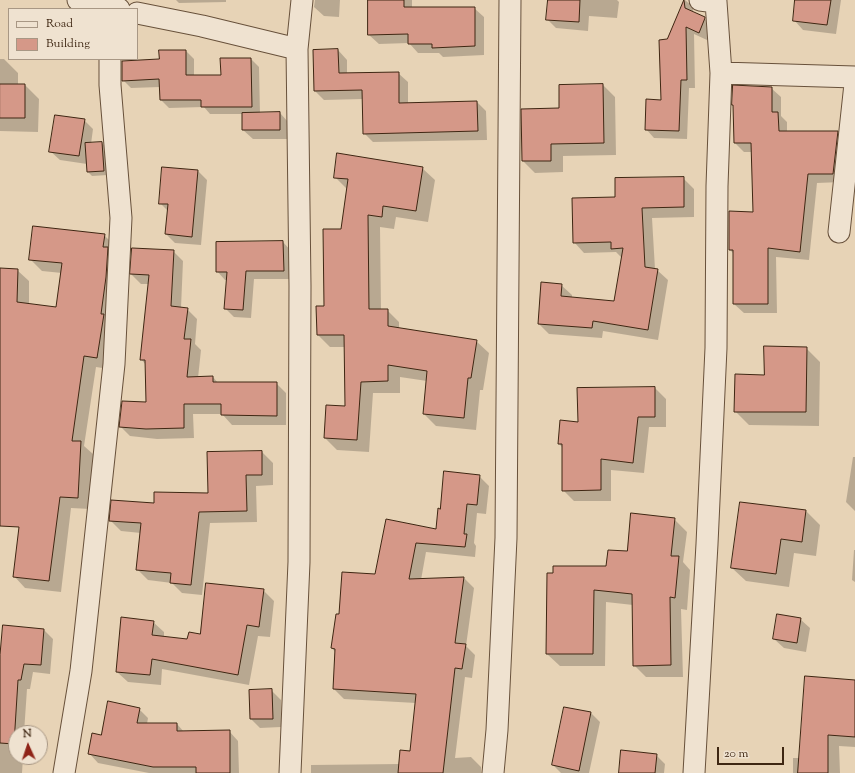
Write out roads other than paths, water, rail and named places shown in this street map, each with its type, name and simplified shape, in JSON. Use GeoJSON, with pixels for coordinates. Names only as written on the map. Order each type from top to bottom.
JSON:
{"type":"FeatureCollection","features":[{"type":"Feature","properties":{"kind":"street"},"geometry":{"type":"LineString","coordinates":[[78,0],[114,8]]}},
{"type":"Feature","properties":{"kind":"street"},"geometry":{"type":"LineString","coordinates":[[290,773],[299,562],[300,286],[297,49],[302,0]]}},
{"type":"Feature","properties":{"kind":"street"},"geometry":{"type":"LineString","coordinates":[[493,773],[506,538],[510,0]]}},
{"type":"Feature","properties":{"kind":"street"},"geometry":{"type":"LineString","coordinates":[[694,773],[707,552],[716,356],[717,186],[721,73],[710,1]]}},
{"type":"Feature","properties":{"kind":"street"},"geometry":{"type":"LineString","coordinates":[[138,13],[202,26],[297,49]]}},
{"type":"Feature","properties":{"kind":"street"},"geometry":{"type":"LineString","coordinates":[[64,773],[81,671],[114,364],[121,218],[110,85],[110,60]]}},
{"type":"Feature","properties":{"kind":"street"},"geometry":{"type":"LineString","coordinates":[[721,73],[855,77]]}},
{"type":"Feature","properties":{"kind":"street"},"geometry":{"type":"LineString","coordinates":[[839,232],[855,84]]}}]}
